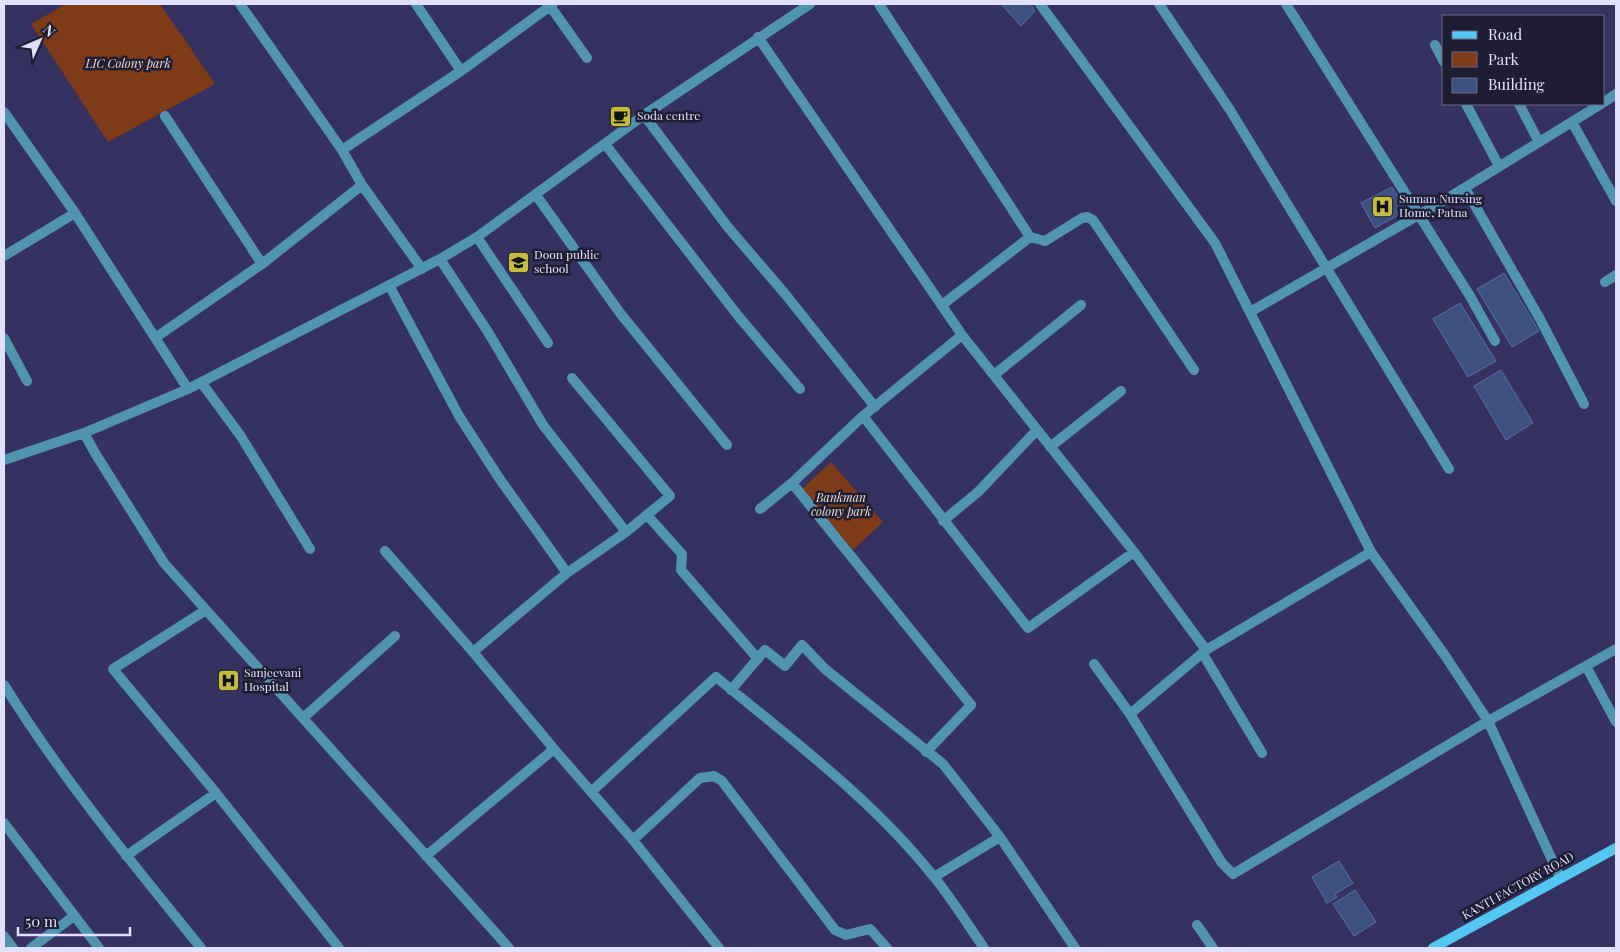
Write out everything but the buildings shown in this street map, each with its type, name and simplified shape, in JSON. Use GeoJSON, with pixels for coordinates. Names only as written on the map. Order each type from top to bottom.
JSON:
{"type":"FeatureCollection","features":[{"type":"Feature","properties":{"kind":"street"},"geometry":{"type":"LineString","coordinates":[[240,4],[342,150],[362,185],[422,268]]}},
{"type":"Feature","properties":{"kind":"street"},"geometry":{"type":"LineString","coordinates":[[416,4],[461,71]]}},
{"type":"Feature","properties":{"kind":"street"},"geometry":{"type":"LineString","coordinates":[[4,460],[84,433],[188,389],[440,259],[477,237],[644,115],[810,4]]}},
{"type":"Feature","properties":{"kind":"street"},"geometry":{"type":"LineString","coordinates":[[879,4],[1030,237],[1046,241],[1082,218],[1087,217],[1093,220],[1194,370]]}},
{"type":"Feature","properties":{"kind":"street"},"geometry":{"type":"LineString","coordinates":[[1040,4],[1215,244],[1371,552],[1446,657],[1488,721],[1560,877]]}},
{"type":"Feature","properties":{"kind":"street"},"geometry":{"type":"LineString","coordinates":[[1159,4],[1230,110],[1328,267],[1449,469]]}},
{"type":"Feature","properties":{"kind":"street"},"geometry":{"type":"LineString","coordinates":[[1286,4],[1420,215],[1470,296],[1495,341]]}},
{"type":"Feature","properties":{"kind":"street"},"geometry":{"type":"LineString","coordinates":[[342,150],[461,71],[551,5],[587,58]]}},
{"type":"Feature","properties":{"kind":"street"},"geometry":{"type":"LineString","coordinates":[[758,37],[962,335],[1036,431],[1134,552],[1204,652],[1262,753]]}},
{"type":"Feature","properties":{"kind":"street"},"geometry":{"type":"LineString","coordinates":[[1435,45],[1442,58]]}},
{"type":"Feature","properties":{"kind":"street"},"geometry":{"type":"LineString","coordinates":[[1605,101],[1616,94]]}},
{"type":"Feature","properties":{"kind":"street"},"geometry":{"type":"LineString","coordinates":[[1467,105],[1500,166]]}},
{"type":"Feature","properties":{"kind":"street"},"geometry":{"type":"LineString","coordinates":[[1520,105],[1539,142]]}},
{"type":"Feature","properties":{"kind":"street"},"geometry":{"type":"LineString","coordinates":[[1250,312],[1420,215],[1599,105]]}},
{"type":"Feature","properties":{"kind":"street"},"geometry":{"type":"LineString","coordinates":[[4,115],[75,213],[188,389]]}},
{"type":"Feature","properties":{"kind":"street"},"geometry":{"type":"LineString","coordinates":[[644,115],[727,226],[786,295],[875,407]]}},
{"type":"Feature","properties":{"kind":"street"},"geometry":{"type":"LineString","coordinates":[[165,116],[262,264]]}},
{"type":"Feature","properties":{"kind":"street"},"geometry":{"type":"LineString","coordinates":[[1572,122],[1616,201]]}},
{"type":"Feature","properties":{"kind":"street"},"geometry":{"type":"LineString","coordinates":[[605,144],[738,317],[800,389]]}},
{"type":"Feature","properties":{"kind":"street"},"geometry":{"type":"LineString","coordinates":[[155,338],[262,264],[362,185]]}},
{"type":"Feature","properties":{"kind":"street"},"geometry":{"type":"LineString","coordinates":[[1465,188],[1540,319],[1584,404]]}},
{"type":"Feature","properties":{"kind":"street"},"geometry":{"type":"LineString","coordinates":[[536,195],[620,313],[727,445]]}},
{"type":"Feature","properties":{"kind":"street"},"geometry":{"type":"LineString","coordinates":[[4,256],[75,213]]}},
{"type":"Feature","properties":{"kind":"street"},"geometry":{"type":"LineString","coordinates":[[477,237],[548,343]]}},
{"type":"Feature","properties":{"kind":"street"},"geometry":{"type":"LineString","coordinates":[[942,305],[1030,237]]}},
{"type":"Feature","properties":{"kind":"street"},"geometry":{"type":"LineString","coordinates":[[440,259],[488,332],[544,425],[626,532]]}},
{"type":"Feature","properties":{"kind":"street"},"geometry":{"type":"LineString","coordinates":[[1605,282],[1616,275]]}},
{"type":"Feature","properties":{"kind":"street"},"geometry":{"type":"LineString","coordinates":[[389,285],[458,416],[499,478],[567,573]]}},
{"type":"Feature","properties":{"kind":"street"},"geometry":{"type":"LineString","coordinates":[[994,375],[1080,305]]}},
{"type":"Feature","properties":{"kind":"street"},"geometry":{"type":"LineString","coordinates":[[760,509],[792,483],[863,416],[962,335]]}},
{"type":"Feature","properties":{"kind":"street"},"geometry":{"type":"LineString","coordinates":[[4,338],[26,381]]}},
{"type":"Feature","properties":{"kind":"street"},"geometry":{"type":"LineString","coordinates":[[473,652],[567,573],[626,532],[670,496],[572,378]]}},
{"type":"Feature","properties":{"kind":"street"},"geometry":{"type":"LineString","coordinates":[[201,382],[240,435],[310,549]]}},
{"type":"Feature","properties":{"kind":"street"},"geometry":{"type":"LineString","coordinates":[[1050,447],[1121,390]]}},
{"type":"Feature","properties":{"kind":"street"},"geometry":{"type":"LineString","coordinates":[[863,416],[1028,628],[1134,552]]}},
{"type":"Feature","properties":{"kind":"street"},"geometry":{"type":"LineString","coordinates":[[943,520],[978,492],[1036,431]]}},
{"type":"Feature","properties":{"kind":"street"},"geometry":{"type":"LineString","coordinates":[[84,433],[94,453],[164,564],[509,948]]}},
{"type":"Feature","properties":{"kind":"street"},"geometry":{"type":"LineString","coordinates":[[792,483],[971,706],[926,752]]}},
{"type":"Feature","properties":{"kind":"street"},"geometry":{"type":"LineString","coordinates":[[647,515],[682,554],[681,570],[758,659]]}},
{"type":"Feature","properties":{"kind":"street"},"geometry":{"type":"LineString","coordinates":[[385,552],[633,840],[718,948]]}},
{"type":"Feature","properties":{"kind":"street"},"geometry":{"type":"LineString","coordinates":[[1130,714],[1204,652],[1371,552]]}},
{"type":"Feature","properties":{"kind":"street"},"geometry":{"type":"LineString","coordinates":[[206,610],[113,669],[216,793],[339,948]]}},
{"type":"Feature","properties":{"kind":"street"},"geometry":{"type":"LineString","coordinates":[[303,718],[396,636]]}},
{"type":"Feature","properties":{"kind":"street"},"geometry":{"type":"LineString","coordinates":[[732,690],[765,650],[785,666],[802,645],[825,669],[942,764],[1000,838],[1075,948]]}},
{"type":"Feature","properties":{"kind":"street"},"geometry":{"type":"LineString","coordinates":[[1094,664],[1130,714],[1222,863],[1233,874],[1488,721],[1616,649]]}},
{"type":"Feature","properties":{"kind":"street"},"geometry":{"type":"LineString","coordinates":[[1586,666],[1616,722]]}},
{"type":"Feature","properties":{"kind":"street"},"geometry":{"type":"LineString","coordinates":[[591,792],[716,677],[853,793],[891,829],[934,877],[984,948]]}},
{"type":"Feature","properties":{"kind":"street"},"geometry":{"type":"LineString","coordinates":[[4,685],[28,724],[126,856],[201,948]]}},
{"type":"Feature","properties":{"kind":"street"},"geometry":{"type":"LineString","coordinates":[[426,856],[554,749]]}},
{"type":"Feature","properties":{"kind":"street"},"geometry":{"type":"LineString","coordinates":[[633,840],[700,778],[714,776],[722,781],[835,930],[846,935],[870,929],[887,948]]}},
{"type":"Feature","properties":{"kind":"street"},"geometry":{"type":"LineString","coordinates":[[126,856],[216,793]]}},
{"type":"Feature","properties":{"kind":"street"},"geometry":{"type":"LineString","coordinates":[[4,823],[99,948]]}},
{"type":"Feature","properties":{"kind":"street"},"geometry":{"type":"LineString","coordinates":[[934,877],[1000,838]]}},
{"type":"Feature","properties":{"kind":"street","name":"KANTI FACTORY ROAD"},"geometry":{"type":"LineString","coordinates":[[1433,948],[1450,944],[1560,877],[1616,848]]}},
{"type":"Feature","properties":{"kind":"street"},"geometry":{"type":"LineString","coordinates":[[32,948],[74,916]]}},
{"type":"Feature","properties":{"kind":"street"},"geometry":{"type":"LineString","coordinates":[[1197,925],[1213,948]]}},
{"type":"Feature","properties":{"kind":"street"},"geometry":{"type":"LineString","coordinates":[[4,936],[13,948]]}},
{"type":"Feature","properties":{"kind":"green space","name":"LIC Colony park"},"geometry":{"type":"Polygon","coordinates":[[[66,4],[160,4],[215,84],[108,142],[31,24],[66,4]]]}},
{"type":"Feature","properties":{"kind":"green space","name":"Bankman colony park"},"geometry":{"type":"Polygon","coordinates":[[[831,462],[883,522],[853,550],[802,489],[831,462]]]}},
{"type":"Feature","properties":{"kind":"place","name":"Soda centre"},"geometry":{"type":"Point","coordinates":[621,116]}},
{"type":"Feature","properties":{"kind":"place","name":"Suman Nursing Home, Patna"},"geometry":{"type":"Point","coordinates":[1383,206]}},
{"type":"Feature","properties":{"kind":"place","name":"Doon public school"},"geometry":{"type":"Point","coordinates":[518,262]}},
{"type":"Feature","properties":{"kind":"place","name":"Sanjeevani Hospital"},"geometry":{"type":"Point","coordinates":[228,680]}}]}
